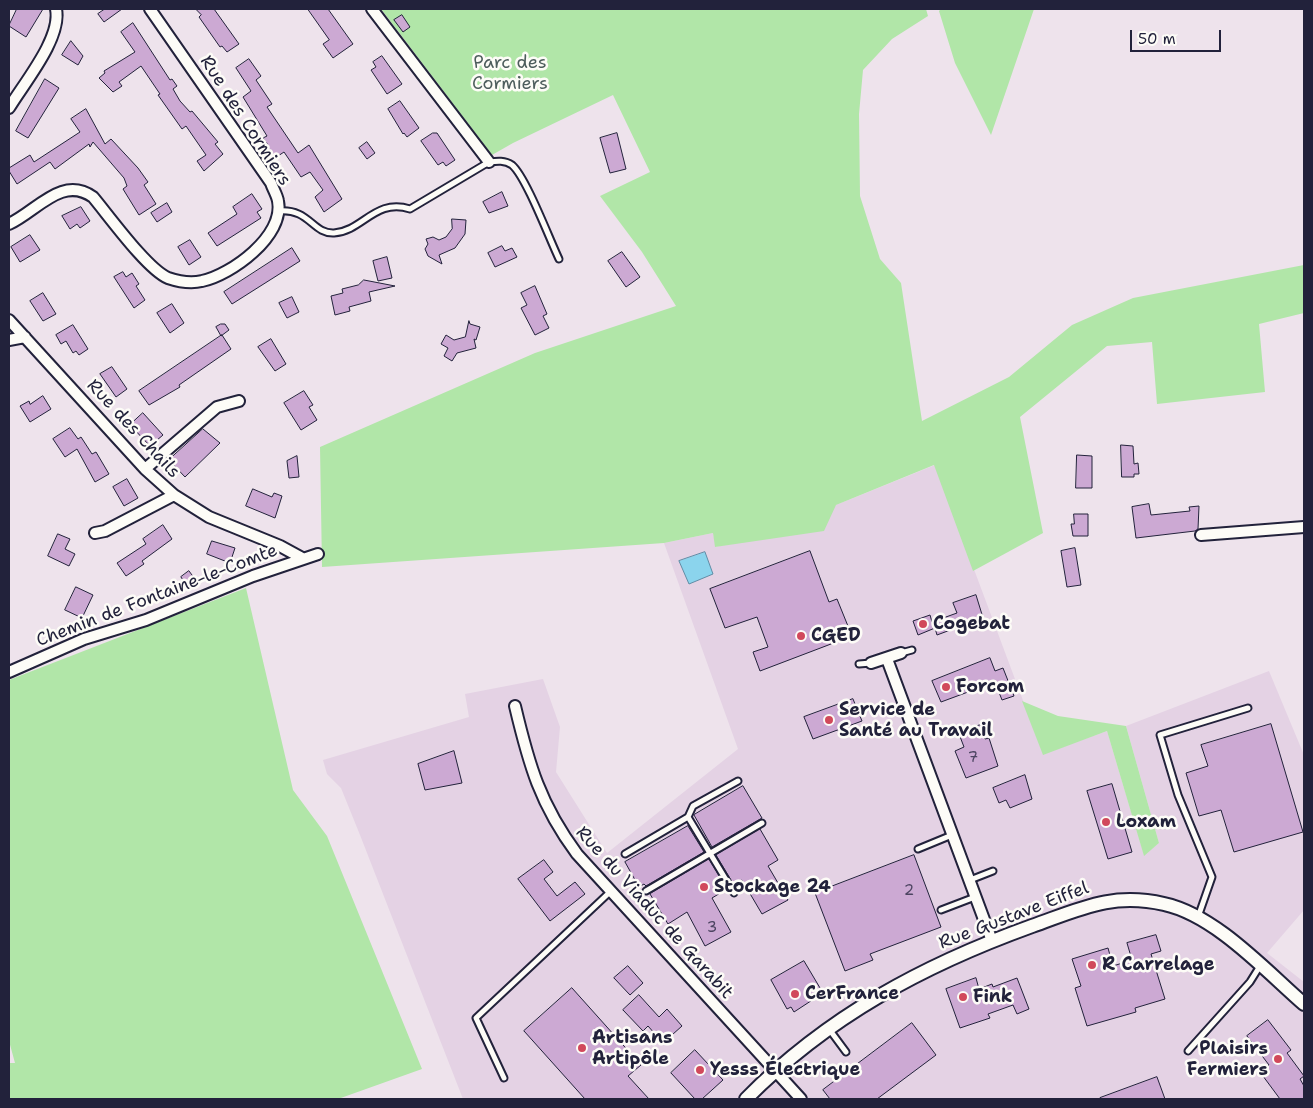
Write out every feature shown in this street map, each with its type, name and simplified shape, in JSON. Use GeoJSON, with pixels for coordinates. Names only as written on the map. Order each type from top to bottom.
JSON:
{"type":"FeatureCollection","features":[{"type":"Feature","properties":{"kind":"street"},"geometry":{"type":"LineString","coordinates":[[9,108],[56,29],[56,9]]}},
{"type":"Feature","properties":{"kind":"street","name":"Rue des Cormiers"},"geometry":{"type":"LineString","coordinates":[[9,224],[61,191],[73,188],[84,190],[93,197],[152,266],[166,277],[184,283],[202,281],[218,276],[257,249],[274,229],[279,202],[271,183],[150,9]]}},
{"type":"Feature","properties":{"kind":"street"},"geometry":{"type":"LineString","coordinates":[[372,9],[489,162]]}},
{"type":"Feature","properties":{"kind":"street","name":"Rue des Chails"},"geometry":{"type":"LineString","coordinates":[[10,322],[145,469],[174,495],[209,517],[280,546],[302,558]]}},
{"type":"Feature","properties":{"kind":"street"},"geometry":{"type":"LineString","coordinates":[[9,340],[25,337]]}},
{"type":"Feature","properties":{"kind":"street"},"geometry":{"type":"LineString","coordinates":[[145,469],[217,407],[238,401]]}},
{"type":"Feature","properties":{"kind":"street"},"geometry":{"type":"LineString","coordinates":[[95,533],[105,531],[174,495]]}},
{"type":"Feature","properties":{"kind":"street"},"geometry":{"type":"LineString","coordinates":[[1201,535],[1304,527]]}},
{"type":"Feature","properties":{"kind":"street","name":"Chemin de Fontaine-le-Comte"},"geometry":{"type":"LineString","coordinates":[[9,672],[84,639],[146,620],[302,558],[318,554]]}},
{"type":"Feature","properties":{"kind":"street"},"geometry":{"type":"LineString","coordinates":[[871,663],[901,653]]}},
{"type":"Feature","properties":{"kind":"street"},"geometry":{"type":"LineString","coordinates":[[887,658],[992,941]]}},
{"type":"Feature","properties":{"kind":"street","name":"Rue du Viaduc de Garabit"},"geometry":{"type":"LineString","coordinates":[[515,706],[528,760],[545,805],[559,830],[576,854],[801,1099]]}},
{"type":"Feature","properties":{"kind":"street","name":"Rue Gustave Eiffel"},"geometry":{"type":"LineString","coordinates":[[746,1099],[775,1071],[828,1028],[914,975],[992,941],[1104,901],[1146,900],[1165,904],[1198,917],[1217,929],[1304,1004]]}},
{"type":"Feature","properties":{"kind":"lane"},"geometry":{"type":"LineString","coordinates":[[278,211],[292,210],[301,213],[322,230],[333,233],[344,230],[392,206],[410,210],[489,162],[504,161],[511,165],[518,173],[559,259]]}},
{"type":"Feature","properties":{"kind":"lane"},"geometry":{"type":"LineString","coordinates":[[901,653],[912,650]]}},
{"type":"Feature","properties":{"kind":"lane"},"geometry":{"type":"LineString","coordinates":[[858,664],[871,663]]}},
{"type":"Feature","properties":{"kind":"lane"},"geometry":{"type":"LineString","coordinates":[[1198,917],[1212,877],[1178,795],[1160,735],[1248,708]]}},
{"type":"Feature","properties":{"kind":"lane"},"geometry":{"type":"LineString","coordinates":[[624,854],[688,817],[693,806],[738,781]]}},
{"type":"Feature","properties":{"kind":"lane"},"geometry":{"type":"LineString","coordinates":[[688,817],[734,893]]}},
{"type":"Feature","properties":{"kind":"lane"},"geometry":{"type":"LineString","coordinates":[[646,891],[762,823]]}},
{"type":"Feature","properties":{"kind":"lane"},"geometry":{"type":"LineString","coordinates":[[918,848],[953,835]]}},
{"type":"Feature","properties":{"kind":"lane"},"geometry":{"type":"LineString","coordinates":[[970,880],[993,871]]}},
{"type":"Feature","properties":{"kind":"lane"},"geometry":{"type":"LineString","coordinates":[[504,1078],[476,1018],[611,891]]}},
{"type":"Feature","properties":{"kind":"lane"},"geometry":{"type":"LineString","coordinates":[[941,910],[976,897]]}},
{"type":"Feature","properties":{"kind":"lane"},"geometry":{"type":"LineString","coordinates":[[1188,1051],[1250,982],[1260,966]]}},
{"type":"Feature","properties":{"kind":"lane"},"geometry":{"type":"LineString","coordinates":[[828,1028],[846,1052]]}},
{"type":"Feature","properties":{"kind":"shaded area"},"geometry":{"type":"Polygon","coordinates":[[[935,465],[1043,754],[1107,731],[1144,855],[1159,843],[1126,726],[1269,671],[1304,755],[1304,910],[1267,953],[1304,982],[1304,1099],[463,1099],[341,788],[327,774],[323,760],[469,717],[465,694],[543,679],[560,727],[556,772],[607,853],[738,749],[664,543],[713,533],[716,547],[836,505],[935,465]]]}},
{"type":"Feature","properties":{"kind":"green space","name":"Parc des Cormiers"},"geometry":{"type":"Polygon","coordinates":[[[381,9],[926,9],[928,16],[892,39],[863,70],[859,114],[860,196],[880,259],[901,283],[922,421],[1009,377],[1072,325],[1133,298],[1304,265],[1304,313],[1259,324],[1265,392],[1157,404],[1152,342],[1107,346],[1020,417],[1043,533],[973,571],[934,465],[836,505],[824,531],[715,547],[713,533],[664,543],[322,567],[320,447],[535,353],[676,306],[642,252],[600,196],[650,172],[613,95],[492,155],[381,9]]]}},
{"type":"Feature","properties":{"kind":"green space"},"geometry":{"type":"Polygon","coordinates":[[[941,9],[1034,9],[991,135],[955,63],[939,11],[941,9]]]}},
{"type":"Feature","properties":{"kind":"green space"},"geometry":{"type":"Polygon","coordinates":[[[246,588],[293,790],[327,836],[422,1069],[338,1099],[9,1099],[9,1063],[15,1063],[9,1041],[9,680],[246,588]]]}},
{"type":"Feature","properties":{"kind":"green space"},"geometry":{"type":"Polygon","coordinates":[[[1022,701],[1058,716],[1126,726],[1159,843],[1144,856],[1107,731],[1043,755],[1022,701]]]}},
{"type":"Feature","properties":{"kind":"water"},"geometry":{"type":"Polygon","coordinates":[[[705,552],[713,574],[689,584],[679,561],[705,552]]]}},
{"type":"Feature","properties":{"kind":"building"},"geometry":{"type":"Polygon","coordinates":[[[17,9],[43,9],[26,37],[9,26],[17,9]]]}},
{"type":"Feature","properties":{"kind":"building"},"geometry":{"type":"Polygon","coordinates":[[[105,9],[122,9],[104,22],[98,14],[105,9]]]}},
{"type":"Feature","properties":{"kind":"building"},"geometry":{"type":"Polygon","coordinates":[[[196,9],[214,9],[239,44],[227,52],[222,46],[220,47],[199,17],[201,15],[196,9]]]}},
{"type":"Feature","properties":{"kind":"building"},"geometry":{"type":"Polygon","coordinates":[[[308,9],[328,9],[353,44],[333,58],[323,44],[329,40],[308,9]]]}},
{"type":"Feature","properties":{"kind":"building"},"geometry":{"type":"Polygon","coordinates":[[[402,15],[410,27],[403,32],[394,20],[402,15]]]}},
{"type":"Feature","properties":{"kind":"building"},"geometry":{"type":"Polygon","coordinates":[[[133,23],[170,80],[172,79],[177,86],[173,89],[180,101],[190,112],[192,111],[218,142],[215,144],[223,154],[204,171],[197,161],[206,155],[186,126],[182,129],[158,95],[160,94],[141,66],[119,82],[122,86],[113,92],[99,78],[105,73],[104,71],[135,52],[121,32],[133,23]]]}},
{"type":"Feature","properties":{"kind":"building"},"geometry":{"type":"Polygon","coordinates":[[[71,41],[83,56],[78,65],[62,55],[71,41]]]}},
{"type":"Feature","properties":{"kind":"building"},"geometry":{"type":"Polygon","coordinates":[[[382,56],[402,84],[387,94],[371,70],[376,67],[373,62],[382,56]]]}},
{"type":"Feature","properties":{"kind":"building"},"geometry":{"type":"Polygon","coordinates":[[[249,59],[261,76],[256,80],[272,104],[267,107],[298,153],[309,145],[342,199],[324,212],[315,197],[323,190],[310,172],[301,177],[284,152],[275,158],[269,153],[268,145],[263,138],[267,136],[243,97],[251,91],[236,68],[249,59]]]}},
{"type":"Feature","properties":{"kind":"building"},"geometry":{"type":"Polygon","coordinates":[[[45,79],[59,88],[28,138],[16,131],[45,79]]]}},
{"type":"Feature","properties":{"kind":"building"},"geometry":{"type":"Polygon","coordinates":[[[400,101],[419,128],[407,137],[403,134],[388,109],[400,101]]]}},
{"type":"Feature","properties":{"kind":"building"},"geometry":{"type":"Polygon","coordinates":[[[86,109],[105,144],[111,139],[138,168],[148,182],[144,185],[156,204],[139,215],[123,189],[127,186],[124,178],[93,142],[90,147],[89,144],[55,169],[50,162],[17,184],[9,171],[9,168],[30,155],[34,162],[80,132],[71,119],[86,109]]]}},
{"type":"Feature","properties":{"kind":"building"},"geometry":{"type":"Polygon","coordinates":[[[433,133],[437,133],[455,160],[446,166],[443,162],[438,165],[421,141],[433,133]]]}},
{"type":"Feature","properties":{"kind":"building"},"geometry":{"type":"Polygon","coordinates":[[[617,133],[626,169],[610,173],[600,138],[617,133]]]}},
{"type":"Feature","properties":{"kind":"building"},"geometry":{"type":"Polygon","coordinates":[[[367,142],[375,153],[367,159],[359,148],[367,142]]]}},
{"type":"Feature","properties":{"kind":"building"},"geometry":{"type":"Polygon","coordinates":[[[502,192],[508,206],[489,213],[483,202],[502,192]]]}},
{"type":"Feature","properties":{"kind":"building"},"geometry":{"type":"Polygon","coordinates":[[[252,194],[262,209],[257,212],[261,218],[217,246],[208,233],[237,214],[233,207],[252,194]]]}},
{"type":"Feature","properties":{"kind":"building"},"geometry":{"type":"Polygon","coordinates":[[[167,203],[172,212],[157,222],[151,213],[167,203]]]}},
{"type":"Feature","properties":{"kind":"building"},"geometry":{"type":"Polygon","coordinates":[[[81,207],[90,221],[80,228],[77,224],[70,229],[62,216],[81,207]]]}},
{"type":"Feature","properties":{"kind":"building"},"geometry":{"type":"Polygon","coordinates":[[[452,219],[466,220],[465,234],[455,248],[439,255],[442,264],[428,256],[425,249],[428,244],[426,239],[433,237],[439,240],[446,237],[452,229],[452,219]]]}},
{"type":"Feature","properties":{"kind":"building"},"geometry":{"type":"Polygon","coordinates":[[[30,235],[40,250],[20,262],[11,247],[30,235]]]}},
{"type":"Feature","properties":{"kind":"building"},"geometry":{"type":"Polygon","coordinates":[[[190,240],[201,257],[189,265],[178,247],[190,240]]]}},
{"type":"Feature","properties":{"kind":"building"},"geometry":{"type":"Polygon","coordinates":[[[502,246],[505,251],[512,248],[517,257],[495,267],[488,253],[502,246]]]}},
{"type":"Feature","properties":{"kind":"building"},"geometry":{"type":"Polygon","coordinates":[[[292,248],[300,261],[232,304],[224,292],[292,248]]]}},
{"type":"Feature","properties":{"kind":"building"},"geometry":{"type":"Polygon","coordinates":[[[622,252],[640,277],[626,287],[608,261],[622,252]]]}},
{"type":"Feature","properties":{"kind":"building"},"geometry":{"type":"Polygon","coordinates":[[[387,257],[392,278],[378,281],[373,261],[387,257]]]}},
{"type":"Feature","properties":{"kind":"building"},"geometry":{"type":"Polygon","coordinates":[[[123,272],[126,277],[132,273],[139,284],[136,286],[145,300],[134,308],[114,277],[123,272]]]}},
{"type":"Feature","properties":{"kind":"building"},"geometry":{"type":"Polygon","coordinates":[[[364,280],[395,286],[369,292],[371,301],[349,307],[350,311],[335,315],[331,296],[343,293],[342,289],[358,285],[364,280]]]}},
{"type":"Feature","properties":{"kind":"building"},"geometry":{"type":"Polygon","coordinates":[[[535,286],[547,314],[543,316],[549,328],[535,335],[521,308],[527,305],[521,293],[535,286]]]}},
{"type":"Feature","properties":{"kind":"building"},"geometry":{"type":"Polygon","coordinates":[[[43,293],[56,314],[43,321],[30,301],[43,293]]]}},
{"type":"Feature","properties":{"kind":"building"},"geometry":{"type":"Polygon","coordinates":[[[292,297],[299,312],[287,318],[279,303],[292,297]]]}},
{"type":"Feature","properties":{"kind":"building"},"geometry":{"type":"Polygon","coordinates":[[[172,304],[184,323],[170,333],[157,313],[172,304]]]}},
{"type":"Feature","properties":{"kind":"building"},"geometry":{"type":"Polygon","coordinates":[[[469,321],[470,324],[480,327],[476,340],[474,339],[476,348],[457,353],[452,361],[444,356],[448,348],[441,344],[446,335],[454,340],[465,337],[469,321]]]}},
{"type":"Feature","properties":{"kind":"building"},"geometry":{"type":"Polygon","coordinates":[[[225,324],[229,330],[221,336],[216,327],[225,324]]]}},
{"type":"Feature","properties":{"kind":"building"},"geometry":{"type":"Polygon","coordinates":[[[73,325],[88,349],[79,355],[76,351],[73,353],[66,341],[61,344],[56,335],[73,325]]]}},
{"type":"Feature","properties":{"kind":"building"},"geometry":{"type":"Polygon","coordinates":[[[222,335],[231,349],[179,385],[180,387],[149,405],[139,391],[222,335]]]}},
{"type":"Feature","properties":{"kind":"building"},"geometry":{"type":"Polygon","coordinates":[[[271,339],[286,364],[275,371],[258,347],[271,339]]]}},
{"type":"Feature","properties":{"kind":"building"},"geometry":{"type":"Polygon","coordinates":[[[112,367],[127,389],[116,397],[100,374],[112,367]]]}},
{"type":"Feature","properties":{"kind":"building"},"geometry":{"type":"Polygon","coordinates":[[[304,391],[313,405],[309,407],[317,420],[301,430],[284,403],[304,391]]]}},
{"type":"Feature","properties":{"kind":"building"},"geometry":{"type":"Polygon","coordinates":[[[43,396],[51,409],[30,422],[20,406],[29,401],[30,404],[43,396]]]}},
{"type":"Feature","properties":{"kind":"building"},"geometry":{"type":"Polygon","coordinates":[[[143,413],[163,435],[150,446],[130,425],[143,413]]]}},
{"type":"Feature","properties":{"kind":"building"},"geometry":{"type":"Polygon","coordinates":[[[70,428],[78,439],[81,437],[92,454],[96,452],[109,474],[95,482],[77,449],[65,457],[53,439],[70,428]]]}},
{"type":"Feature","properties":{"kind":"building"},"geometry":{"type":"Polygon","coordinates":[[[203,429],[220,443],[185,477],[169,460],[203,429]]]}},
{"type":"Feature","properties":{"kind":"building"},"geometry":{"type":"Polygon","coordinates":[[[1121,445],[1133,446],[1134,464],[1138,463],[1139,474],[1134,474],[1134,477],[1122,477],[1121,445]]]}},
{"type":"Feature","properties":{"kind":"building"},"geometry":{"type":"Polygon","coordinates":[[[1077,455],[1092,456],[1092,488],[1076,488],[1077,455]]]}},
{"type":"Feature","properties":{"kind":"building"},"geometry":{"type":"Polygon","coordinates":[[[297,456],[299,477],[289,478],[287,461],[297,456]]]}},
{"type":"Feature","properties":{"kind":"building"},"geometry":{"type":"Polygon","coordinates":[[[127,479],[138,498],[124,506],[113,487],[127,479]]]}},
{"type":"Feature","properties":{"kind":"building"},"geometry":{"type":"Polygon","coordinates":[[[253,489],[272,497],[274,493],[282,496],[275,518],[246,506],[253,489]]]}},
{"type":"Feature","properties":{"kind":"building"},"geometry":{"type":"Polygon","coordinates":[[[1149,504],[1151,515],[1190,511],[1189,507],[1199,506],[1198,529],[1195,531],[1136,538],[1132,507],[1149,504]]]}},
{"type":"Feature","properties":{"kind":"building"},"geometry":{"type":"Polygon","coordinates":[[[1074,514],[1088,514],[1088,536],[1073,536],[1071,524],[1074,524],[1074,514]]]}},
{"type":"Feature","properties":{"kind":"building"},"geometry":{"type":"Polygon","coordinates":[[[163,525],[172,539],[142,561],[144,564],[126,576],[117,563],[146,544],[143,539],[163,525]]]}},
{"type":"Feature","properties":{"kind":"building"},"geometry":{"type":"Polygon","coordinates":[[[58,534],[70,539],[65,549],[75,554],[69,566],[48,556],[58,534]]]}},
{"type":"Feature","properties":{"kind":"building"},"geometry":{"type":"Polygon","coordinates":[[[212,541],[235,548],[230,563],[207,554],[212,541]]]}},
{"type":"Feature","properties":{"kind":"building"},"geometry":{"type":"Polygon","coordinates":[[[1075,548],[1081,585],[1067,587],[1061,551],[1075,548]]]}},
{"type":"Feature","properties":{"kind":"building"},"geometry":{"type":"Polygon","coordinates":[[[810,551],[829,602],[837,599],[852,636],[760,671],[753,652],[768,647],[757,617],[725,628],[710,589],[810,551]]]}},
{"type":"Feature","properties":{"kind":"building"},"geometry":{"type":"Polygon","coordinates":[[[189,571],[195,579],[186,585],[181,577],[189,571]]]}},
{"type":"Feature","properties":{"kind":"building"},"geometry":{"type":"Polygon","coordinates":[[[76,587],[93,595],[82,618],[65,610],[76,587]]]}},
{"type":"Feature","properties":{"kind":"building"},"geometry":{"type":"Polygon","coordinates":[[[976,595],[984,621],[962,630],[961,626],[937,635],[935,628],[918,635],[913,621],[930,615],[932,622],[957,613],[953,603],[976,595]]]}},
{"type":"Feature","properties":{"kind":"building"},"geometry":{"type":"Polygon","coordinates":[[[990,658],[995,671],[1003,668],[1014,696],[1002,700],[995,682],[941,702],[932,681],[990,658]]]}},
{"type":"Feature","properties":{"kind":"building","name":"Service de Santé au Travail"},"geometry":{"type":"Polygon","coordinates":[[[853,699],[862,721],[813,739],[804,717],[853,699]]]}},
{"type":"Feature","properties":{"kind":"building"},"geometry":{"type":"Polygon","coordinates":[[[1271,724],[1303,832],[1234,852],[1221,810],[1199,816],[1186,773],[1208,766],[1201,745],[1271,724]]]}},
{"type":"Feature","properties":{"kind":"building"},"geometry":{"type":"Polygon","coordinates":[[[980,725],[985,739],[989,738],[998,766],[966,778],[955,751],[964,747],[959,734],[980,725]]]}},
{"type":"Feature","properties":{"kind":"building"},"geometry":{"type":"Polygon","coordinates":[[[454,751],[462,783],[425,790],[418,764],[454,751]]]}},
{"type":"Feature","properties":{"kind":"building"},"geometry":{"type":"Polygon","coordinates":[[[1025,775],[1032,799],[1010,808],[1006,800],[999,803],[993,788],[1025,775]]]}},
{"type":"Feature","properties":{"kind":"building"},"geometry":{"type":"Polygon","coordinates":[[[1112,784],[1132,852],[1108,859],[1087,791],[1112,784]]]}},
{"type":"Feature","properties":{"kind":"building"},"geometry":{"type":"Polygon","coordinates":[[[743,786],[762,818],[712,847],[694,815],[743,786]]]}},
{"type":"Feature","properties":{"kind":"building"},"geometry":{"type":"Polygon","coordinates":[[[688,826],[704,852],[646,886],[644,884],[639,887],[625,862],[688,826]]]}},
{"type":"Feature","properties":{"kind":"building"},"geometry":{"type":"Polygon","coordinates":[[[760,829],[778,860],[768,866],[788,900],[762,914],[742,880],[734,885],[716,855],[760,829]]]}},
{"type":"Feature","properties":{"kind":"building"},"geometry":{"type":"Polygon","coordinates":[[[914,855],[941,927],[870,954],[873,960],[845,971],[815,893],[914,855]]]}},
{"type":"Feature","properties":{"kind":"building"},"geometry":{"type":"Polygon","coordinates":[[[709,859],[727,889],[712,898],[731,932],[705,946],[687,912],[668,924],[650,894],[709,859]]]}},
{"type":"Feature","properties":{"kind":"building"},"geometry":{"type":"Polygon","coordinates":[[[544,860],[553,872],[544,879],[557,896],[575,882],[585,894],[550,921],[518,879],[544,860]]]}},
{"type":"Feature","properties":{"kind":"building"},"geometry":{"type":"Polygon","coordinates":[[[1156,935],[1161,951],[1151,954],[1165,999],[1135,1008],[1136,1012],[1087,1026],[1075,988],[1081,986],[1072,959],[1108,948],[1113,966],[1132,960],[1127,943],[1156,935]]]}},
{"type":"Feature","properties":{"kind":"building"},"geometry":{"type":"Polygon","coordinates":[[[804,961],[823,993],[794,1012],[791,1007],[787,1009],[771,980],[804,961]]]}},
{"type":"Feature","properties":{"kind":"building"},"geometry":{"type":"Polygon","coordinates":[[[628,966],[643,983],[630,995],[614,978],[628,966]]]}},
{"type":"Feature","properties":{"kind":"building"},"geometry":{"type":"Polygon","coordinates":[[[976,978],[979,989],[992,984],[993,987],[1017,978],[1029,1009],[1017,1014],[1013,1005],[988,1014],[990,1018],[960,1028],[946,989],[976,978]]]}},
{"type":"Feature","properties":{"kind":"building","name":"Artisans Artipôle"},"geometry":{"type":"Polygon","coordinates":[[[572,988],[641,1065],[628,1076],[649,1099],[585,1099],[524,1031],[572,988]]]}},
{"type":"Feature","properties":{"kind":"building"},"geometry":{"type":"Polygon","coordinates":[[[639,995],[659,1017],[667,1009],[682,1026],[663,1043],[648,1026],[643,1031],[623,1010],[639,995]]]}},
{"type":"Feature","properties":{"kind":"building","name":"Plaisirs Fermiers"},"geometry":{"type":"Polygon","coordinates":[[[1268,1020],[1291,1050],[1287,1053],[1304,1076],[1300,1079],[1304,1086],[1304,1099],[1280,1099],[1260,1072],[1269,1065],[1247,1036],[1268,1020]]]}},
{"type":"Feature","properties":{"kind":"building"},"geometry":{"type":"Polygon","coordinates":[[[912,1023],[936,1055],[877,1099],[830,1099],[823,1090],[912,1023]]]}},
{"type":"Feature","properties":{"kind":"building"},"geometry":{"type":"Polygon","coordinates":[[[695,1050],[723,1080],[702,1099],[695,1099],[671,1073],[695,1050]]]}},
{"type":"Feature","properties":{"kind":"building"},"geometry":{"type":"Polygon","coordinates":[[[1157,1077],[1165,1099],[1100,1099],[1100,1098],[1157,1077]]]}},
{"type":"Feature","properties":{"kind":"place","name":"Cogebat"},"geometry":{"type":"Point","coordinates":[923,624]}},
{"type":"Feature","properties":{"kind":"place","name":"CGED"},"geometry":{"type":"Point","coordinates":[801,636]}},
{"type":"Feature","properties":{"kind":"place","name":"Forcom"},"geometry":{"type":"Point","coordinates":[946,687]}},
{"type":"Feature","properties":{"kind":"place","name":"Service de Santé au Travail"},"geometry":{"type":"Point","coordinates":[829,720]}},
{"type":"Feature","properties":{"kind":"place","name":"Loxam"},"geometry":{"type":"Point","coordinates":[1106,822]}},
{"type":"Feature","properties":{"kind":"place","name":"Stockage 24"},"geometry":{"type":"Point","coordinates":[704,887]}},
{"type":"Feature","properties":{"kind":"place","name":"R Carrelage"},"geometry":{"type":"Point","coordinates":[1092,965]}},
{"type":"Feature","properties":{"kind":"place","name":"CerFrance"},"geometry":{"type":"Point","coordinates":[795,994]}},
{"type":"Feature","properties":{"kind":"place","name":"Fink"},"geometry":{"type":"Point","coordinates":[963,997]}},
{"type":"Feature","properties":{"kind":"place","name":"Artisans Artipôle"},"geometry":{"type":"Point","coordinates":[582,1048]}},
{"type":"Feature","properties":{"kind":"place","name":"Plaisirs Fermiers"},"geometry":{"type":"Point","coordinates":[1278,1059]}},
{"type":"Feature","properties":{"kind":"place","name":"Yesss Électrique"},"geometry":{"type":"Point","coordinates":[700,1070]}}]}
